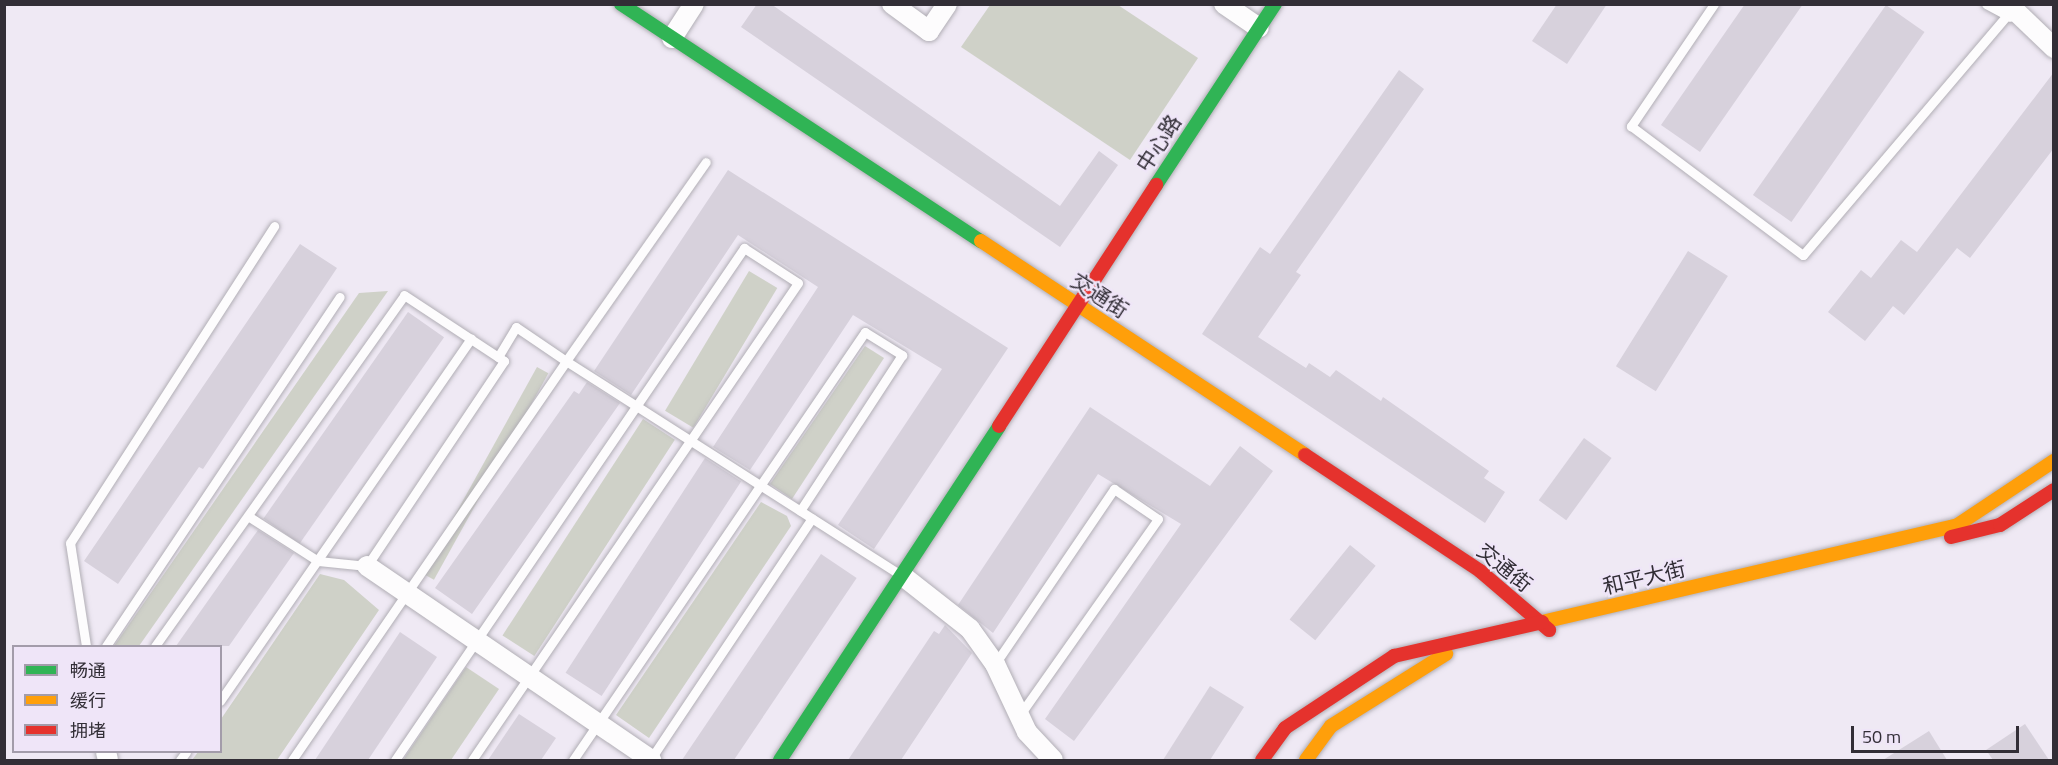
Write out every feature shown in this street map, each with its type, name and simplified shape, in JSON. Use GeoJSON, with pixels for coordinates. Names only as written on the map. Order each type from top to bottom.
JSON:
{"type":"FeatureCollection","features":[{"type":"Feature","properties":{"kind":"street","name":"交通街"},"geometry":{"type":"LineString","coordinates":[[621,4],[1480,571],[1544,626]]}},
{"type":"Feature","properties":{"kind":"street"},"geometry":{"type":"LineString","coordinates":[[672,38],[694,4]]}},
{"type":"Feature","properties":{"kind":"street"},"geometry":{"type":"LineString","coordinates":[[892,4],[929,31],[947,4]]}},
{"type":"Feature","properties":{"kind":"street"},"geometry":{"type":"LineString","coordinates":[[1224,4],[1259,28]]}},
{"type":"Feature","properties":{"kind":"street","name":"中心路"},"geometry":{"type":"LineString","coordinates":[[780,760],[904,577],[1275,4]]}},
{"type":"Feature","properties":{"kind":"street"},"geometry":{"type":"LineString","coordinates":[[2008,10],[2054,48]]}},
{"type":"Feature","properties":{"kind":"street","name":"和平大街"},"geometry":{"type":"LineString","coordinates":[[1306,760],[1331,726],[1438,656],[1544,626],[1956,526],[2054,461]]}},
{"type":"Feature","properties":{"kind":"street","name":"和平大街"},"geometry":{"type":"LineString","coordinates":[[1262,760],[1285,728],[1394,656],[1544,626],[2000,525],[2054,490]]}},
{"type":"Feature","properties":{"kind":"street"},"geometry":{"type":"LineString","coordinates":[[367,566],[650,760]]}},
{"type":"Feature","properties":{"kind":"street"},"geometry":{"type":"LineString","coordinates":[[904,577],[970,629],[995,664],[1019,716],[1053,760]]}},
{"type":"Feature","properties":{"kind":"lane"},"geometry":{"type":"LineString","coordinates":[[1714,4],[1631,126],[1803,255],[2008,10],[1986,4]]}},
{"type":"Feature","properties":{"kind":"lane"},"geometry":{"type":"LineString","coordinates":[[292,760],[706,162]]}},
{"type":"Feature","properties":{"kind":"lane"},"geometry":{"type":"LineString","coordinates":[[86,645],[70,543],[274,226]]}},
{"type":"Feature","properties":{"kind":"lane"},"geometry":{"type":"LineString","coordinates":[[395,760],[744,248],[798,284],[472,760]]}},
{"type":"Feature","properties":{"kind":"lane"},"geometry":{"type":"LineString","coordinates":[[156,645],[404,295],[504,361],[367,566],[318,561],[248,516]]}},
{"type":"Feature","properties":{"kind":"lane"},"geometry":{"type":"LineString","coordinates":[[107,645],[340,297]]}},
{"type":"Feature","properties":{"kind":"lane"},"geometry":{"type":"LineString","coordinates":[[498,357],[516,327],[566,362],[904,577]]}},
{"type":"Feature","properties":{"kind":"lane"},"geometry":{"type":"LineString","coordinates":[[573,760],[865,332],[902,354],[800,511]]}},
{"type":"Feature","properties":{"kind":"lane"},"geometry":{"type":"LineString","coordinates":[[222,698],[471,339]]}},
{"type":"Feature","properties":{"kind":"lane"},"geometry":{"type":"LineString","coordinates":[[995,664],[1114,489],[1158,519],[1019,716]]}},
{"type":"Feature","properties":{"kind":"lane"},"geometry":{"type":"LineString","coordinates":[[650,760],[812,518]]}},
{"type":"Feature","properties":{"kind":"shaded area"},"geometry":{"type":"Polygon","coordinates":[[[990,5],[1118,5],[1198,58],[1130,160],[961,47],[990,5]]]}},
{"type":"Feature","properties":{"kind":"shaded area"},"geometry":{"type":"Polygon","coordinates":[[[749,271],[777,288],[693,428],[665,411],[749,271]]]}},
{"type":"Feature","properties":{"kind":"shaded area"},"geometry":{"type":"Polygon","coordinates":[[[388,291],[140,645],[115,645],[359,293],[388,291]]]}},
{"type":"Feature","properties":{"kind":"shaded area"},"geometry":{"type":"Polygon","coordinates":[[[865,346],[884,358],[792,499],[770,484],[865,346]]]}},
{"type":"Feature","properties":{"kind":"shaded area"},"geometry":{"type":"Polygon","coordinates":[[[537,367],[548,373],[434,580],[423,573],[537,367]]]}},
{"type":"Feature","properties":{"kind":"shaded area"},"geometry":{"type":"Polygon","coordinates":[[[643,419],[675,440],[534,656],[502,635],[643,419]]]}},
{"type":"Feature","properties":{"kind":"shaded area"},"geometry":{"type":"Polygon","coordinates":[[[761,502],[787,516],[791,526],[649,738],[616,715],[761,502]]]}},
{"type":"Feature","properties":{"kind":"shaded area"},"geometry":{"type":"Polygon","coordinates":[[[320,574],[344,580],[379,610],[277,760],[192,760],[197,753],[222,753],[222,718],[320,574]]]}},
{"type":"Feature","properties":{"kind":"shaded area"},"geometry":{"type":"Polygon","coordinates":[[[466,667],[499,689],[451,760],[403,760],[466,667]]]}},
{"type":"Feature","properties":{"kind":"building"},"geometry":{"type":"Polygon","coordinates":[[[757,4],[771,4],[1060,206],[1099,151],[1118,165],[1060,247],[741,27],[757,4]]]}},
{"type":"Feature","properties":{"kind":"building"},"geometry":{"type":"Polygon","coordinates":[[[1557,4],[1607,4],[1567,64],[1532,41],[1557,4]]]}},
{"type":"Feature","properties":{"kind":"building"},"geometry":{"type":"Polygon","coordinates":[[[1745,4],[1803,4],[1700,152],[1661,125],[1745,4]]]}},
{"type":"Feature","properties":{"kind":"building"},"geometry":{"type":"Polygon","coordinates":[[[1886,5],[1925,32],[1791,222],[1753,195],[1886,5]]]}},
{"type":"Feature","properties":{"kind":"building"},"geometry":{"type":"Polygon","coordinates":[[[1399,70],[1424,89],[1296,272],[1301,275],[1258,337],[1306,368],[1309,363],[1330,377],[1336,370],[1381,401],[1383,397],[1489,471],[1484,478],[1505,492],[1485,523],[1202,334],[1260,247],[1270,254],[1399,70]]]}},
{"type":"Feature","properties":{"kind":"building"},"geometry":{"type":"Polygon","coordinates":[[[2054,72],[2054,148],[1970,258],[1957,248],[1904,315],[1893,306],[1865,341],[1828,312],[1861,270],[1871,278],[1901,240],[1917,252],[2054,72]]]}},
{"type":"Feature","properties":{"kind":"building"},"geometry":{"type":"Polygon","coordinates":[[[728,170],[1008,348],[874,549],[838,525],[942,369],[853,315],[750,470],[713,447],[818,287],[738,235],[631,395],[594,371],[728,170]]]}},
{"type":"Feature","properties":{"kind":"building"},"geometry":{"type":"Polygon","coordinates":[[[300,244],[337,268],[203,469],[199,467],[118,584],[84,561],[300,244]]]}},
{"type":"Feature","properties":{"kind":"building"},"geometry":{"type":"Polygon","coordinates":[[[1688,251],[1728,276],[1656,391],[1616,366],[1688,251]]]}},
{"type":"Feature","properties":{"kind":"building"},"geometry":{"type":"Polygon","coordinates":[[[408,312],[444,337],[300,544],[263,518],[408,312]]]}},
{"type":"Feature","properties":{"kind":"building"},"geometry":{"type":"Polygon","coordinates":[[[587,382],[620,403],[472,614],[435,588],[574,391],[579,394],[587,382]]]}},
{"type":"Feature","properties":{"kind":"building"},"geometry":{"type":"Polygon","coordinates":[[[1090,407],[1210,486],[1240,446],[1273,471],[1074,741],[1045,719],[1181,524],[1098,474],[993,633],[958,605],[1090,407]]]}},
{"type":"Feature","properties":{"kind":"building"},"geometry":{"type":"Polygon","coordinates":[[[1584,438],[1612,458],[1566,520],[1539,500],[1584,438]]]}},
{"type":"Feature","properties":{"kind":"building"},"geometry":{"type":"Polygon","coordinates":[[[705,458],[741,481],[602,696],[566,673],[705,458]]]}},
{"type":"Feature","properties":{"kind":"building"},"geometry":{"type":"Polygon","coordinates":[[[258,530],[294,553],[229,646],[177,645],[258,530]]]}},
{"type":"Feature","properties":{"kind":"building"},"geometry":{"type":"Polygon","coordinates":[[[1350,545],[1376,566],[1315,640],[1290,620],[1350,545]]]}},
{"type":"Feature","properties":{"kind":"building"},"geometry":{"type":"Polygon","coordinates":[[[821,554],[857,578],[734,760],[682,760],[821,554]]]}},
{"type":"Feature","properties":{"kind":"building"},"geometry":{"type":"Polygon","coordinates":[[[945,625],[972,653],[901,760],[848,760],[934,631],[939,634],[945,625]]]}},
{"type":"Feature","properties":{"kind":"building"},"geometry":{"type":"Polygon","coordinates":[[[400,632],[437,657],[368,760],[315,760],[400,632]]]}},
{"type":"Feature","properties":{"kind":"building"},"geometry":{"type":"Polygon","coordinates":[[[1210,686],[1244,707],[1210,760],[1163,760],[1210,686]]]}},
{"type":"Feature","properties":{"kind":"building"},"geometry":{"type":"Polygon","coordinates":[[[519,714],[556,738],[541,760],[488,760],[519,714]]]}},
{"type":"Feature","properties":{"kind":"building"},"geometry":{"type":"Polygon","coordinates":[[[2025,724],[2049,760],[1993,760],[1986,750],[2025,724]]]}},
{"type":"Feature","properties":{"kind":"building"},"geometry":{"type":"Polygon","coordinates":[[[1929,731],[1947,760],[1883,760],[1929,731]]]}},
{"type":"Feature","properties":{"kind":"traffic: fast"},"geometry":{"type":"LineString","coordinates":[[621,4],[981,241]]}},
{"type":"Feature","properties":{"kind":"traffic: fast"},"geometry":{"type":"LineString","coordinates":[[1156,185],[1275,4]]}},
{"type":"Feature","properties":{"kind":"traffic: fast"},"geometry":{"type":"LineString","coordinates":[[780,760],[999,426]]}},
{"type":"Feature","properties":{"kind":"traffic: slow"},"geometry":{"type":"LineString","coordinates":[[981,241],[1305,455]]}},
{"type":"Feature","properties":{"kind":"traffic: slow"},"geometry":{"type":"LineString","coordinates":[[1542,622],[1956,526],[2054,461]]}},
{"type":"Feature","properties":{"kind":"traffic: slow"},"geometry":{"type":"LineString","coordinates":[[1306,760],[1331,726],[1446,654]]}},
{"type":"Feature","properties":{"kind":"traffic: jam"},"geometry":{"type":"LineString","coordinates":[[999,426],[1156,185]]}},
{"type":"Feature","properties":{"kind":"traffic: jam"},"geometry":{"type":"LineString","coordinates":[[1305,455],[1480,571],[1549,630]]}},
{"type":"Feature","properties":{"kind":"traffic: jam"},"geometry":{"type":"LineString","coordinates":[[1951,537],[2000,525],[2054,490]]}},
{"type":"Feature","properties":{"kind":"traffic: jam"},"geometry":{"type":"LineString","coordinates":[[1262,760],[1285,728],[1394,656],[1542,622]]}}]}
